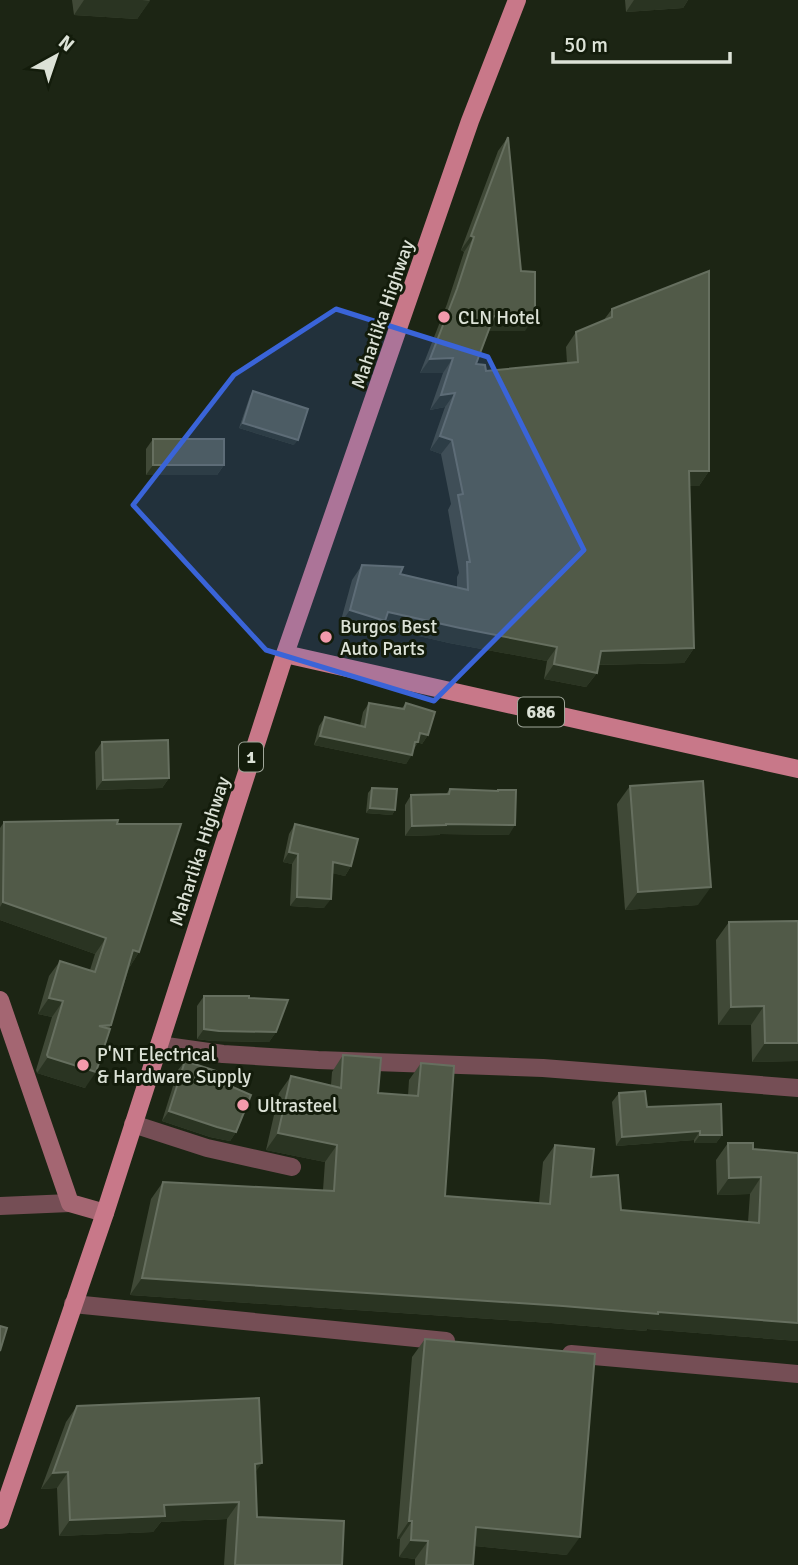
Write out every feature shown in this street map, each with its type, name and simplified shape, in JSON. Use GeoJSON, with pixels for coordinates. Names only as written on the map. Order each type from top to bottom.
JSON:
{"type":"FeatureCollection","features":[{"type":"Feature","properties":{"kind":"main road","name":"Maharlika Highway"},"geometry":{"type":"LineString","coordinates":[[0,1520],[105,1213],[285,654],[470,121],[517,0]]}},
{"type":"Feature","properties":{"kind":"main road","name":"686"},"geometry":{"type":"LineString","coordinates":[[285,654],[798,769]]}},
{"type":"Feature","properties":{"kind":"street"},"geometry":{"type":"LineString","coordinates":[[0,1000],[70,1203]]}},
{"type":"Feature","properties":{"kind":"street"},"geometry":{"type":"LineString","coordinates":[[159,1045],[223,1054],[543,1068],[798,1088]]}},
{"type":"Feature","properties":{"kind":"street"},"geometry":{"type":"LineString","coordinates":[[133,1124],[207,1148],[292,1167]]}},
{"type":"Feature","properties":{"kind":"street"},"geometry":{"type":"LineString","coordinates":[[0,1206],[70,1203],[105,1213]]}},
{"type":"Feature","properties":{"kind":"street"},"geometry":{"type":"LineString","coordinates":[[73,1304],[468,1343]]}},
{"type":"Feature","properties":{"kind":"street"},"geometry":{"type":"LineString","coordinates":[[550,1351],[798,1374]]}},
{"type":"Feature","properties":{"kind":"highlighted area"},"geometry":{"type":"Polygon","coordinates":[[[336,309],[488,357],[584,550],[434,701],[266,650],[133,505],[234,375],[336,309]]]}},
{"type":"Feature","properties":{"kind":"building"},"geometry":{"type":"Polygon","coordinates":[[[508,137],[521,271],[535,272],[535,316],[494,316],[476,364],[485,365],[486,371],[578,362],[576,332],[612,317],[612,309],[709,271],[709,471],[689,471],[694,648],[601,651],[597,673],[554,664],[557,647],[388,612],[385,621],[350,610],[362,565],[403,567],[400,574],[468,590],[467,562],[470,562],[458,495],[463,494],[452,440],[440,436],[455,393],[441,395],[453,358],[430,359],[457,289],[474,237],[471,236],[508,137]]]}},
{"type":"Feature","properties":{"kind":"building"},"geometry":{"type":"Polygon","coordinates":[[[253,391],[308,409],[298,440],[243,423],[253,391]]]}},
{"type":"Feature","properties":{"kind":"building"},"geometry":{"type":"Polygon","coordinates":[[[153,439],[224,439],[224,465],[153,465],[153,439]]]}},
{"type":"Feature","properties":{"kind":"building"},"geometry":{"type":"Polygon","coordinates":[[[369,703],[404,709],[406,703],[435,712],[428,735],[420,733],[412,755],[320,736],[325,717],[365,727],[369,703]]]}},
{"type":"Feature","properties":{"kind":"building"},"geometry":{"type":"Polygon","coordinates":[[[168,740],[169,778],[103,780],[102,742],[168,740]]]}},
{"type":"Feature","properties":{"kind":"building"},"geometry":{"type":"Polygon","coordinates":[[[703,781],[711,887],[638,892],[630,786],[703,781]]]}},
{"type":"Feature","properties":{"kind":"building"},"geometry":{"type":"Polygon","coordinates":[[[372,788],[397,789],[395,810],[370,808],[372,788]]]}},
{"type":"Feature","properties":{"kind":"building"},"geometry":{"type":"Polygon","coordinates":[[[450,789],[516,790],[515,825],[412,826],[411,795],[449,794],[450,789]]]}},
{"type":"Feature","properties":{"kind":"building"},"geometry":{"type":"Polygon","coordinates":[[[118,820],[117,824],[181,824],[139,952],[133,950],[111,1025],[99,1026],[110,1029],[96,1072],[48,1057],[63,1001],[49,998],[60,961],[95,972],[106,938],[3,902],[4,822],[118,820]]]}},
{"type":"Feature","properties":{"kind":"building"},"geometry":{"type":"Polygon","coordinates":[[[295,824],[358,839],[351,866],[333,862],[331,899],[297,897],[298,854],[289,852],[295,824]]]}},
{"type":"Feature","properties":{"kind":"building"},"geometry":{"type":"Polygon","coordinates":[[[798,921],[798,1043],[765,1043],[764,1006],[731,1007],[729,922],[798,921]]]}},
{"type":"Feature","properties":{"kind":"building"},"geometry":{"type":"Polygon","coordinates":[[[204,996],[249,996],[288,1000],[276,1032],[219,1031],[204,1029],[204,996]]]}},
{"type":"Feature","properties":{"kind":"building"},"geometry":{"type":"Polygon","coordinates":[[[343,1055],[381,1058],[378,1093],[418,1096],[421,1063],[454,1066],[445,1196],[550,1204],[555,1145],[594,1149],[591,1177],[618,1175],[621,1210],[759,1223],[761,1177],[729,1178],[728,1143],[753,1143],[753,1149],[798,1153],[798,1323],[142,1278],[163,1182],[334,1191],[337,1145],[278,1133],[291,1076],[341,1088],[343,1055]]]}},
{"type":"Feature","properties":{"kind":"building"},"geometry":{"type":"Polygon","coordinates":[[[185,1061],[222,1073],[219,1081],[251,1095],[236,1132],[169,1111],[185,1061]]]}},
{"type":"Feature","properties":{"kind":"building"},"geometry":{"type":"Polygon","coordinates":[[[645,1091],[647,1107],[721,1104],[722,1135],[700,1135],[700,1131],[622,1137],[619,1093],[645,1091]]]}},
{"type":"Feature","properties":{"kind":"building"},"geometry":{"type":"Polygon","coordinates":[[[0,1326],[7,1328],[0,1351],[0,1326]]]}},
{"type":"Feature","properties":{"kind":"building"},"geometry":{"type":"Polygon","coordinates":[[[425,1339],[595,1354],[580,1537],[476,1527],[473,1565],[426,1565],[428,1541],[411,1540],[412,1521],[409,1521],[425,1339]]]}},
{"type":"Feature","properties":{"kind":"building"},"geometry":{"type":"Polygon","coordinates":[[[259,1398],[262,1463],[255,1464],[257,1517],[344,1521],[342,1565],[235,1565],[239,1502],[164,1505],[165,1516],[70,1520],[68,1472],[53,1473],[77,1406],[259,1398]]]}},
{"type":"Feature","properties":{"kind":"place","name":"CLN Hotel"},"geometry":{"type":"Point","coordinates":[444,317]}},
{"type":"Feature","properties":{"kind":"place","name":"Burgos Best Auto Parts"},"geometry":{"type":"Point","coordinates":[326,637]}},
{"type":"Feature","properties":{"kind":"place","name":"P'NT Electrical & Hardware Supply"},"geometry":{"type":"Point","coordinates":[83,1065]}},
{"type":"Feature","properties":{"kind":"place","name":"Ultrasteel"},"geometry":{"type":"Point","coordinates":[243,1105]}}]}
